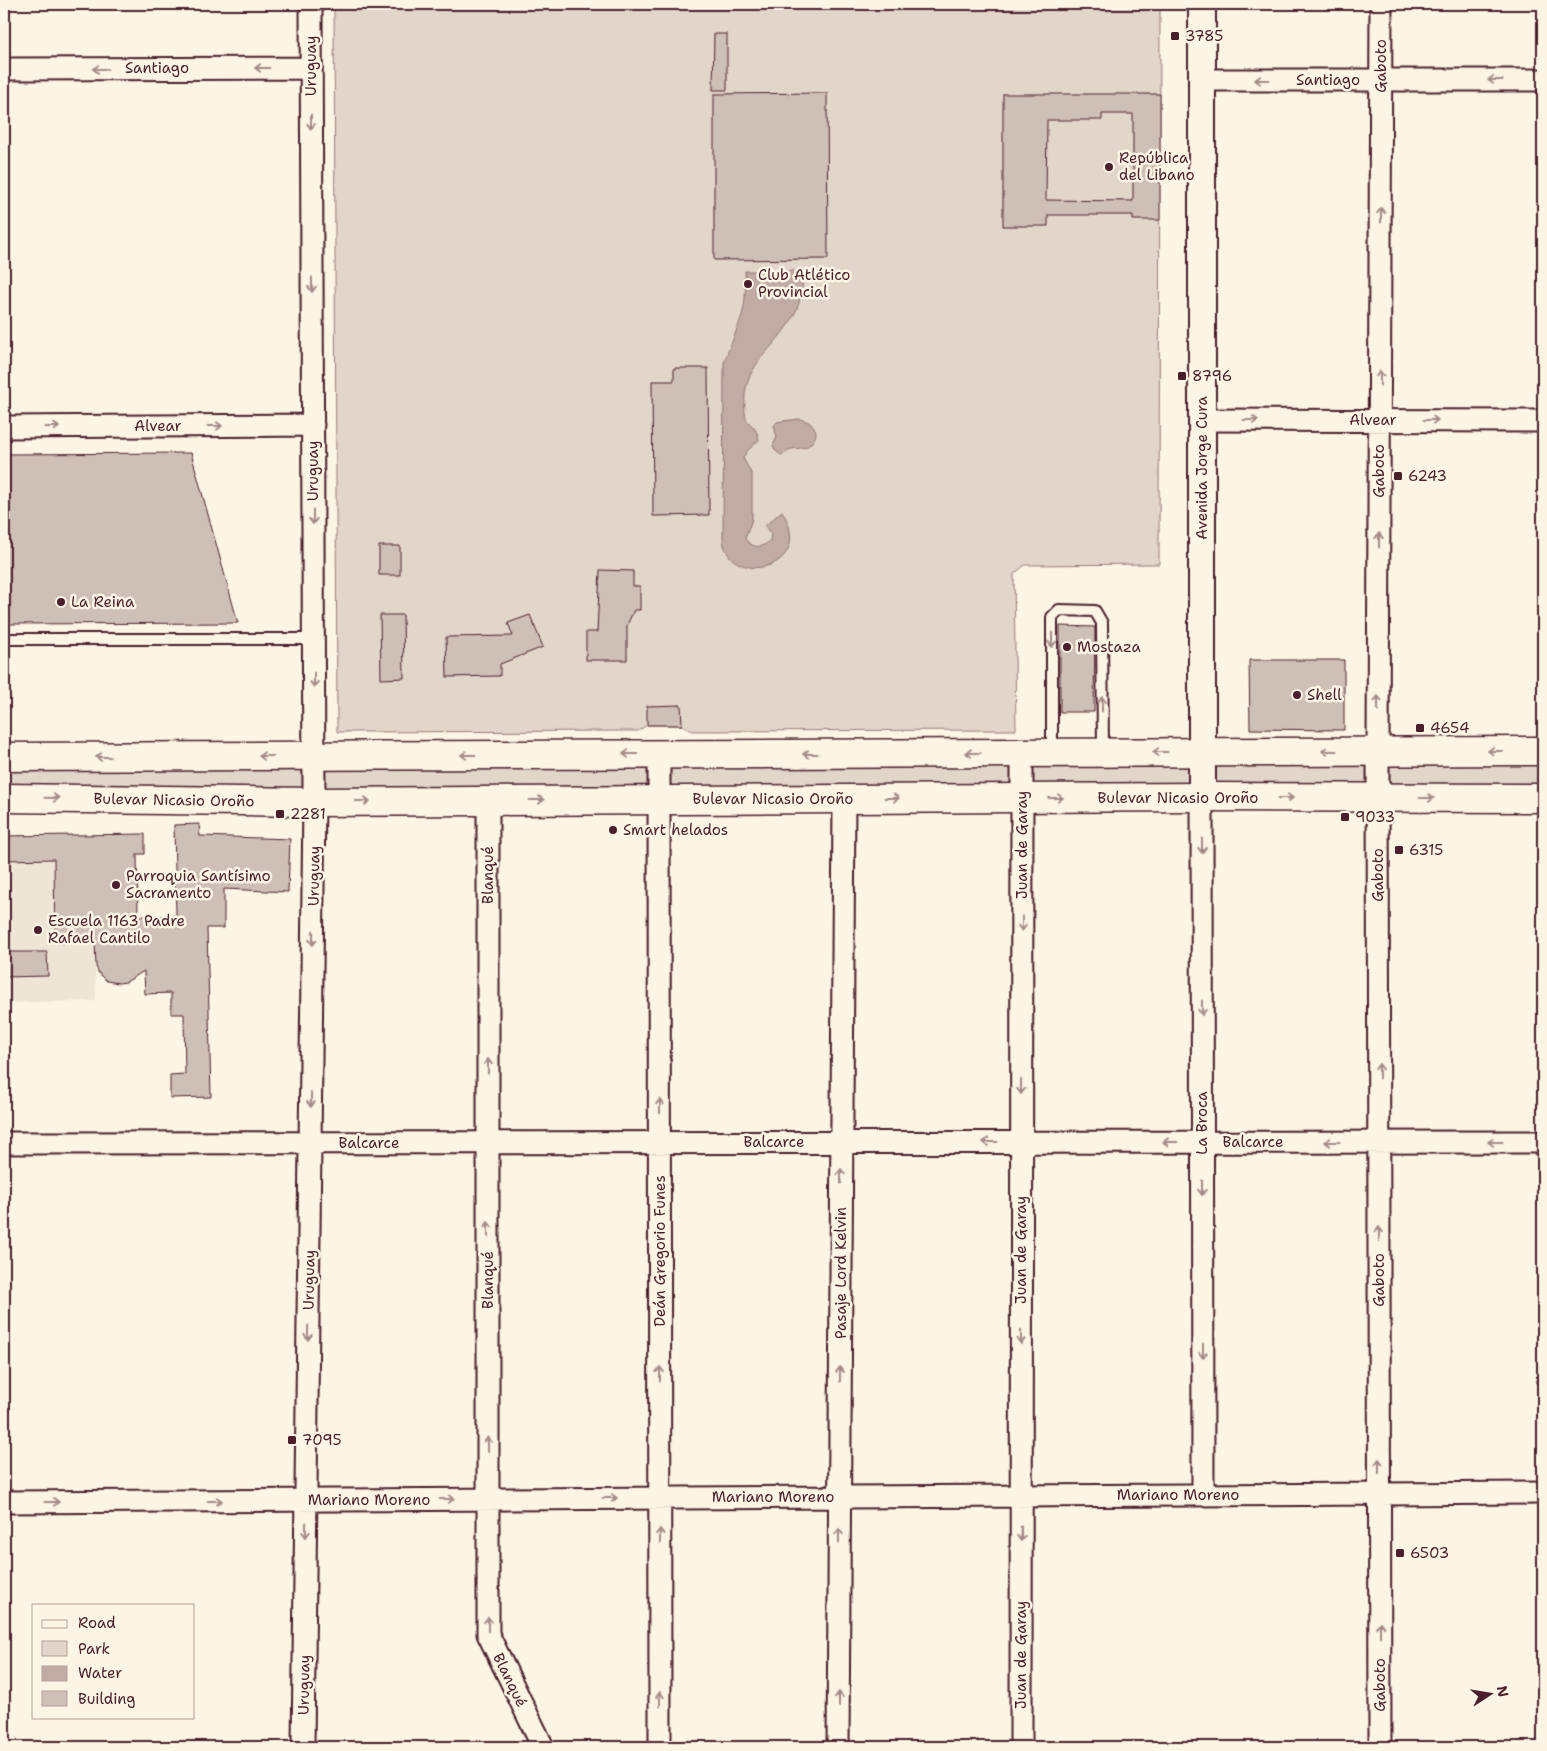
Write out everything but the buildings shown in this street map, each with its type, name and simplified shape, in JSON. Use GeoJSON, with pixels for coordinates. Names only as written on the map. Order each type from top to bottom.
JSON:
{"type":"FeatureCollection","features":[{"type":"Feature","properties":{"kind":"main road"},"geometry":{"type":"LineString","coordinates":[[4,757],[1543,750]]}},
{"type":"Feature","properties":{"kind":"main road","name":"Bulevar Nicasio Oroño"},"geometry":{"type":"LineString","coordinates":[[4,798],[314,802],[1202,797],[1543,798]]}},
{"type":"Feature","properties":{"kind":"street","name":"Uruguay"},"geometry":{"type":"LineString","coordinates":[[303,1747],[314,802],[311,4]]}},
{"type":"Feature","properties":{"kind":"street","name":"Avenida Jorge Cura"},"geometry":{"type":"LineString","coordinates":[[1202,4],[1202,752]]}},
{"type":"Feature","properties":{"kind":"street","name":"Gaboto"},"geometry":{"type":"LineString","coordinates":[[1380,1747],[1378,751],[1382,4]]}},
{"type":"Feature","properties":{"kind":"street","name":"Santiago"},"geometry":{"type":"LineString","coordinates":[[4,69],[311,68]]}},
{"type":"Feature","properties":{"kind":"street","name":"Santiago"},"geometry":{"type":"LineString","coordinates":[[1202,80],[1543,80]]}},
{"type":"Feature","properties":{"kind":"street","name":"Alvear"},"geometry":{"type":"LineString","coordinates":[[1202,420],[1543,420]]}},
{"type":"Feature","properties":{"kind":"street","name":"Alvear"},"geometry":{"type":"LineString","coordinates":[[4,427],[313,425]]}},
{"type":"Feature","properties":{"kind":"street","name":"La Broca"},"geometry":{"type":"LineString","coordinates":[[1202,752],[1203,1495]]}},
{"type":"Feature","properties":{"kind":"street","name":"Juan de Garay"},"geometry":{"type":"LineString","coordinates":[[1021,1747],[1022,753]]}},
{"type":"Feature","properties":{"kind":"street","name":"Deán Gregorio Funes"},"geometry":{"type":"LineString","coordinates":[[659,754],[660,1747]]}},
{"type":"Feature","properties":{"kind":"street","name":"Pasaje Lord Kelvin"},"geometry":{"type":"LineString","coordinates":[[838,1747],[844,799]]}},
{"type":"Feature","properties":{"kind":"street","name":"Blanqué"},"geometry":{"type":"LineString","coordinates":[[488,800],[488,1634],[543,1747]]}},
{"type":"Feature","properties":{"kind":"street","name":"Balcarce"},"geometry":{"type":"LineString","coordinates":[[4,1143],[1543,1142]]}},
{"type":"Feature","properties":{"kind":"street","name":"Mariano Moreno"},"geometry":{"type":"LineString","coordinates":[[4,1502],[1543,1493]]}},
{"type":"Feature","properties":{"kind":"lane"},"geometry":{"type":"LineString","coordinates":[[1052,753],[1052,617],[1059,610],[1095,611],[1102,623],[1103,752]]}},
{"type":"Feature","properties":{"kind":"lane"},"geometry":{"type":"LineString","coordinates":[[4,639],[314,639]]}},
{"type":"Feature","properties":{"kind":"shaded area","name":"Escuela 1163 Padre Rafael Cantilo"},"geometry":{"type":"Polygon","coordinates":[[[85,835],[87,918],[72,942],[95,942],[96,1001],[4,1003],[4,836],[85,835]]]}},
{"type":"Feature","properties":{"kind":"green space","name":"Club Atlético Provincial"},"geometry":{"type":"Polygon","coordinates":[[[334,4],[1160,4],[1159,564],[1025,565],[1014,574],[1016,730],[692,731],[682,725],[647,725],[638,731],[337,732],[334,4]]]}},
{"type":"Feature","properties":{"kind":"green space"},"geometry":{"type":"Polygon","coordinates":[[[1543,751],[1543,798],[4,798],[4,757],[1543,751]]]}},
{"type":"Feature","properties":{"kind":"water"},"geometry":{"type":"Polygon","coordinates":[[[745,271],[803,271],[801,295],[794,316],[755,366],[745,394],[746,418],[757,432],[759,440],[747,451],[743,458],[752,475],[752,519],[745,539],[754,546],[760,546],[770,541],[771,535],[765,526],[782,511],[790,532],[789,548],[780,559],[767,566],[752,567],[738,563],[727,553],[723,537],[724,363],[744,307],[745,271]]]}},
{"type":"Feature","properties":{"kind":"water"},"geometry":{"type":"Polygon","coordinates":[[[798,419],[807,421],[814,427],[816,434],[814,439],[807,446],[790,450],[781,455],[773,446],[777,437],[774,426],[777,422],[798,419]]]}},
{"type":"Feature","properties":{"kind":"place","name":"3785"},"geometry":{"type":"Point","coordinates":[1175,36]}},
{"type":"Feature","properties":{"kind":"place","name":"República del Libano"},"geometry":{"type":"Point","coordinates":[1109,167]}},
{"type":"Feature","properties":{"kind":"place","name":"Club Atlético Provincial"},"geometry":{"type":"Point","coordinates":[748,284]}},
{"type":"Feature","properties":{"kind":"place","name":"8796"},"geometry":{"type":"Point","coordinates":[1182,376]}},
{"type":"Feature","properties":{"kind":"place","name":"6243"},"geometry":{"type":"Point","coordinates":[1398,476]}},
{"type":"Feature","properties":{"kind":"place","name":"La Reina"},"geometry":{"type":"Point","coordinates":[61,602]}},
{"type":"Feature","properties":{"kind":"place","name":"Mostaza"},"geometry":{"type":"Point","coordinates":[1067,647]}},
{"type":"Feature","properties":{"kind":"place","name":"Shell"},"geometry":{"type":"Point","coordinates":[1297,695]}},
{"type":"Feature","properties":{"kind":"place","name":"4654"},"geometry":{"type":"Point","coordinates":[1420,728]}},
{"type":"Feature","properties":{"kind":"place","name":"2281"},"geometry":{"type":"Point","coordinates":[280,814]}},
{"type":"Feature","properties":{"kind":"place","name":"9033"},"geometry":{"type":"Point","coordinates":[1345,817]}},
{"type":"Feature","properties":{"kind":"place","name":"Smart helados"},"geometry":{"type":"Point","coordinates":[613,830]}},
{"type":"Feature","properties":{"kind":"place","name":"6315"},"geometry":{"type":"Point","coordinates":[1399,850]}},
{"type":"Feature","properties":{"kind":"place","name":"Parroquia Santísimo Sacramento"},"geometry":{"type":"Point","coordinates":[116,885]}},
{"type":"Feature","properties":{"kind":"place","name":"Escuela 1163 Padre Rafael Cantilo"},"geometry":{"type":"Point","coordinates":[38,930]}},
{"type":"Feature","properties":{"kind":"place","name":"7095"},"geometry":{"type":"Point","coordinates":[292,1440]}},
{"type":"Feature","properties":{"kind":"place","name":"6503"},"geometry":{"type":"Point","coordinates":[1400,1553]}}]}
